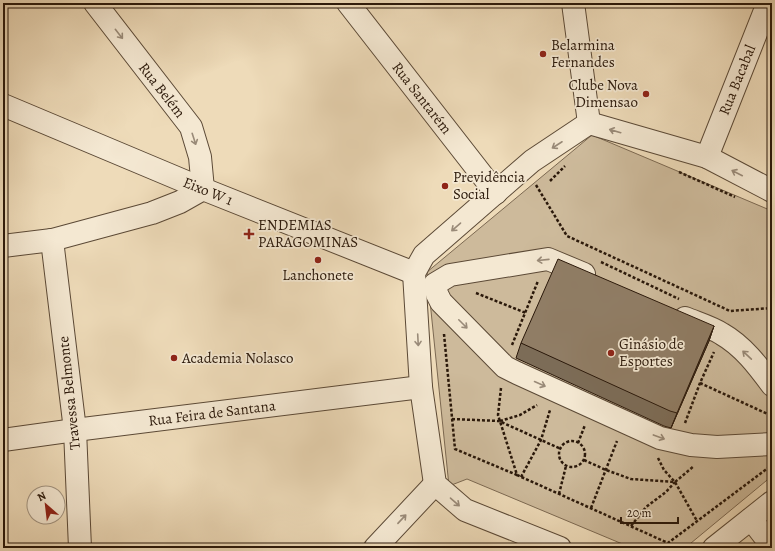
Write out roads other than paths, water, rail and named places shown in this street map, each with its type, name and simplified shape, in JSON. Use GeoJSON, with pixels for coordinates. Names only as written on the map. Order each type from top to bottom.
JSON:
{"type":"FeatureCollection","features":[{"type":"Feature","properties":{"kind":"street","name":"Rua Belém"},"geometry":{"type":"LineString","coordinates":[[95,3],[191,127],[200,157],[203,189]]}},
{"type":"Feature","properties":{"kind":"street","name":"Rua Santarém"},"geometry":{"type":"LineString","coordinates":[[348,3],[496,193]]}},
{"type":"Feature","properties":{"kind":"street"},"geometry":{"type":"LineString","coordinates":[[573,3],[589,124]]}},
{"type":"Feature","properties":{"kind":"street","name":"Rua Bacabal"},"geometry":{"type":"LineString","coordinates":[[707,157],[768,3]]}},
{"type":"Feature","properties":{"kind":"street","name":"Eixo W 1"},"geometry":{"type":"LineString","coordinates":[[3,104],[422,280]]}},
{"type":"Feature","properties":{"kind":"street"},"geometry":{"type":"LineString","coordinates":[[546,545],[465,510],[435,484],[420,387],[422,280],[424,255],[532,161],[589,124],[707,157],[772,191]]}},
{"type":"Feature","properties":{"kind":"street"},"geometry":{"type":"LineString","coordinates":[[3,246],[52,240],[152,213],[180,202],[203,189]]}},
{"type":"Feature","properties":{"kind":"street","name":"Travessa Belmonte"},"geometry":{"type":"LineString","coordinates":[[52,240],[75,430],[80,548]]}},
{"type":"Feature","properties":{"kind":"street"},"geometry":{"type":"LineString","coordinates":[[422,280],[548,259],[598,271]]}},
{"type":"Feature","properties":{"kind":"street"},"geometry":{"type":"LineString","coordinates":[[422,280],[505,366],[517,373],[660,438],[690,445],[717,447],[772,444]]}},
{"type":"Feature","properties":{"kind":"street"},"geometry":{"type":"LineString","coordinates":[[676,306],[730,339],[757,364],[772,385]]}},
{"type":"Feature","properties":{"kind":"street","name":"Rua Feira de Santana"},"geometry":{"type":"LineString","coordinates":[[3,440],[420,387]]}},
{"type":"Feature","properties":{"kind":"street"},"geometry":{"type":"LineString","coordinates":[[375,548],[435,484]]}},
{"type":"Feature","properties":{"kind":"street"},"geometry":{"type":"LineString","coordinates":[[714,548],[772,502]]}},
{"type":"Feature","properties":{"kind":"street"},"geometry":{"type":"LineString","coordinates":[[751,519],[772,546]]}},
{"type":"Feature","properties":{"kind":"place","name":"Belarmina Fernandes"},"geometry":{"type":"Point","coordinates":[543,54]}},
{"type":"Feature","properties":{"kind":"place","name":"Clube Nova Dimensao"},"geometry":{"type":"Point","coordinates":[646,94]}},
{"type":"Feature","properties":{"kind":"place","name":"Previdência Social"},"geometry":{"type":"Point","coordinates":[445,186]}},
{"type":"Feature","properties":{"kind":"place","name":"ENDEMIAS PARAGOMINAS"},"geometry":{"type":"Point","coordinates":[249,234]}},
{"type":"Feature","properties":{"kind":"place","name":"Lanchonete"},"geometry":{"type":"Point","coordinates":[318,260]}},
{"type":"Feature","properties":{"kind":"place","name":"Ginásio de Esportes"},"geometry":{"type":"Point","coordinates":[611,353]}},
{"type":"Feature","properties":{"kind":"place","name":"Academia Nolasco"},"geometry":{"type":"Point","coordinates":[174,358]}}]}
